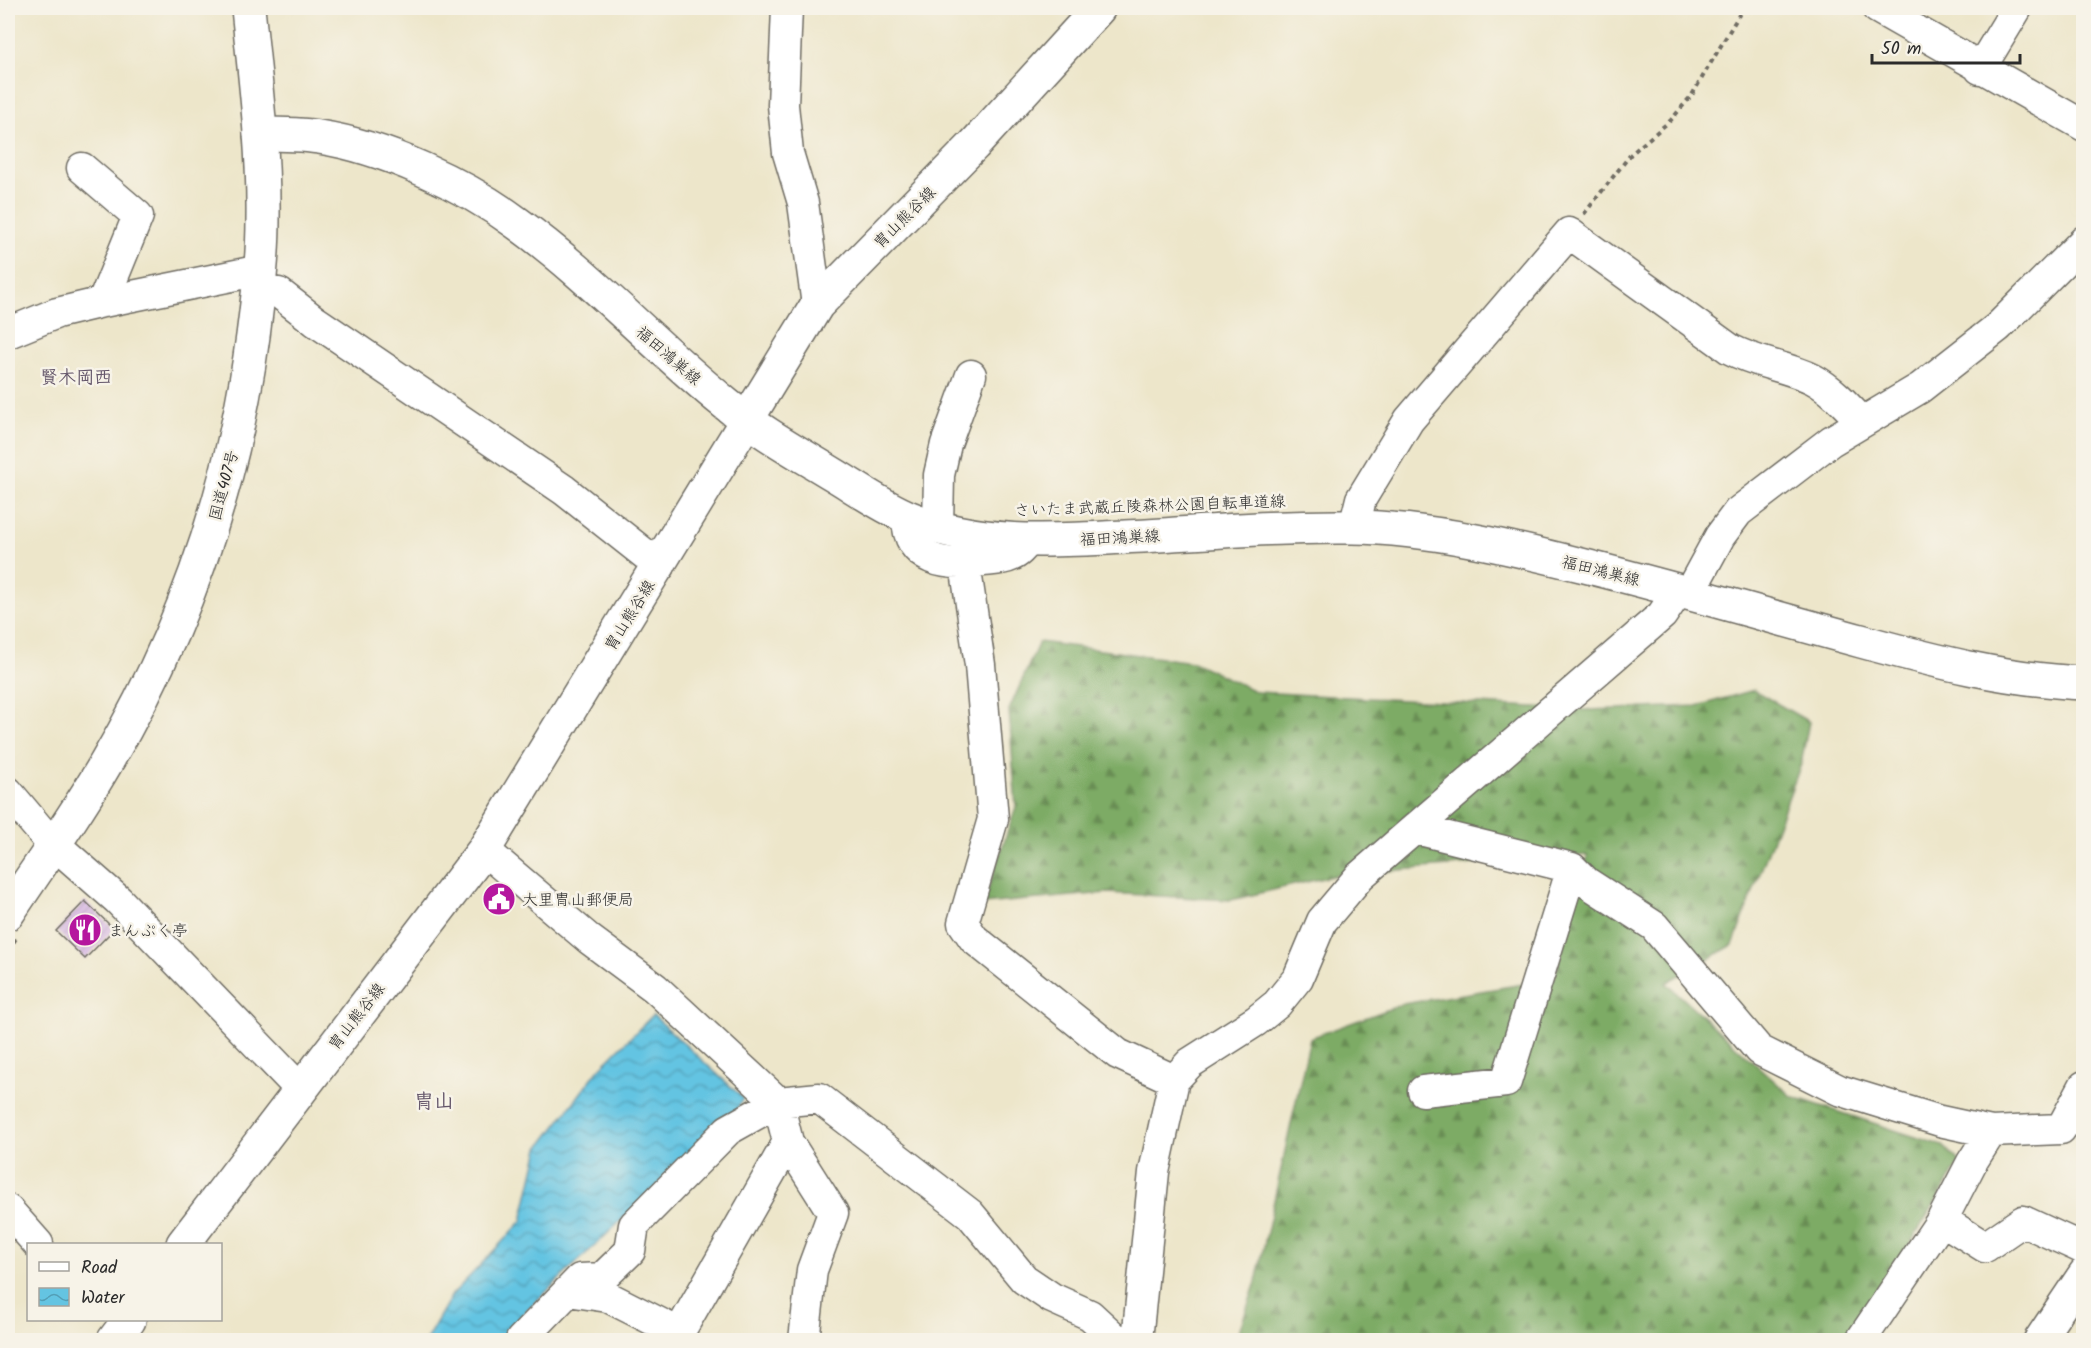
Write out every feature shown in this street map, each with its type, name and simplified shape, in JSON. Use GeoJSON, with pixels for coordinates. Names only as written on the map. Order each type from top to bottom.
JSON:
{"type":"FeatureCollection","features":[{"type":"Feature","properties":{"kind":"main road","name":"国道407号"},"geometry":{"type":"LineString","coordinates":[[8,913],[106,764],[130,721],[167,647],[192,584],[226,479],[248,369],[260,280],[263,221],[260,134],[248,8]]}},
{"type":"Feature","properties":{"kind":"main road","name":"胄山熊谷線"},"geometry":{"type":"LineString","coordinates":[[184,1243],[484,850],[660,566],[817,305],[974,145],[1099,8]]}},
{"type":"Feature","properties":{"kind":"main road","name":"福田鴻巣線"},"geometry":{"type":"LineString","coordinates":[[260,134],[323,137],[350,144],[409,164],[482,200],[540,240],[747,421],[907,517],[938,527],[986,538],[1029,540],[1354,527],[1478,541],[1684,591],[1920,657],[2021,678],[2084,683]]}},
{"type":"Feature","properties":{"kind":"street"},"geometry":{"type":"LineString","coordinates":[[787,8],[783,105],[788,153],[803,203],[817,305]]}},
{"type":"Feature","properties":{"kind":"street"},"geometry":{"type":"LineString","coordinates":[[1877,8],[1980,69],[2084,126]]}},
{"type":"Feature","properties":{"kind":"street"},"geometry":{"type":"LineString","coordinates":[[1980,69],[2018,8]]}},
{"type":"Feature","properties":{"kind":"street"},"geometry":{"type":"LineString","coordinates":[[82,168],[138,216],[103,302]]}},
{"type":"Feature","properties":{"kind":"street"},"geometry":{"type":"LineString","coordinates":[[1354,527],[1361,499],[1409,420],[1569,233],[1730,349],[1754,362],[1815,380],[1830,390],[1862,422]]}},
{"type":"Feature","properties":{"kind":"street"},"geometry":{"type":"LineString","coordinates":[[1137,1341],[1154,1172],[1174,1080],[1190,1063],[1256,1021],[1277,1004],[1298,978],[1322,921],[1360,876],[1416,830],[1662,615],[1684,591],[1738,512],[1812,455],[1920,388],[1978,340],[1998,327],[2084,242]]}},
{"type":"Feature","properties":{"kind":"street"},"geometry":{"type":"LineString","coordinates":[[8,333],[57,314],[103,302],[260,280],[315,321],[564,490],[660,566]]}},
{"type":"Feature","properties":{"kind":"street"},"geometry":{"type":"LineString","coordinates":[[938,527],[939,475],[946,444],[971,375]]}},
{"type":"Feature","properties":{"kind":"street"},"geometry":{"type":"LineString","coordinates":[[907,517],[907,534],[917,549],[940,562],[965,564],[1010,557],[1029,540]]}},
{"type":"Feature","properties":{"kind":"street"},"geometry":{"type":"LineString","coordinates":[[965,564],[980,665],[993,819],[963,923],[974,939],[1091,1035],[1118,1054],[1174,1080]]}},
{"type":"Feature","properties":{"kind":"street"},"geometry":{"type":"LineString","coordinates":[[8,792],[54,844],[118,900],[300,1089]]}},
{"type":"Feature","properties":{"kind":"street"},"geometry":{"type":"LineString","coordinates":[[1416,830],[1572,868],[1586,882],[1654,926],[1759,1050],[1839,1090],[1940,1121],[1991,1132],[2061,1129],[2084,1086]]}},
{"type":"Feature","properties":{"kind":"street"},"geometry":{"type":"LineString","coordinates":[[484,850],[590,939],[655,988],[778,1102],[788,1142],[832,1214],[812,1270],[804,1341]]}},
{"type":"Feature","properties":{"kind":"street"},"geometry":{"type":"LineString","coordinates":[[1423,1091],[1506,1082],[1572,868]]}},
{"type":"Feature","properties":{"kind":"street"},"geometry":{"type":"LineString","coordinates":[[521,1341],[580,1279],[602,1278],[630,1251],[634,1225],[728,1130],[778,1102],[819,1098],[970,1214],[1024,1279],[1052,1298],[1090,1315],[1117,1341]]}},
{"type":"Feature","properties":{"kind":"street"},"geometry":{"type":"LineString","coordinates":[[1861,1341],[1942,1220],[1972,1162],[1991,1132]]}},
{"type":"Feature","properties":{"kind":"street"},"geometry":{"type":"LineString","coordinates":[[568,1292],[608,1297],[679,1333],[788,1142]]}},
{"type":"Feature","properties":{"kind":"street"},"geometry":{"type":"LineString","coordinates":[[8,1210],[36,1243]]}},
{"type":"Feature","properties":{"kind":"street"},"geometry":{"type":"LineString","coordinates":[[1942,1220],[1985,1247],[2023,1221],[2084,1249]]}},
{"type":"Feature","properties":{"kind":"street"},"geometry":{"type":"LineString","coordinates":[[2039,1341],[2084,1273]]}},
{"type":"Feature","properties":{"kind":"path"},"geometry":{"type":"LineString","coordinates":[[1569,233],[1631,154],[1671,120],[1692,95],[1743,8]]}},
{"type":"Feature","properties":{"kind":"green space"},"geometry":{"type":"Polygon","coordinates":[[[1039,642],[1193,662],[1257,692],[1588,710],[1697,706],[1754,690],[1809,722],[1801,764],[1733,945],[1666,983],[1791,1096],[1943,1146],[1960,1162],[1851,1340],[1236,1340],[1256,1282],[1310,1038],[1403,1004],[1554,979],[1588,855],[1336,875],[1231,900],[1107,893],[983,904],[1016,807],[1009,710],[1039,642]]]}},
{"type":"Feature","properties":{"kind":"water"},"geometry":{"type":"Polygon","coordinates":[[[653,1015],[743,1098],[737,1110],[524,1313],[503,1340],[426,1340],[452,1295],[522,1221],[539,1148],[599,1069],[653,1015]]]}},
{"type":"Feature","properties":{"kind":"building","name":"まんぷく亭"},"geometry":{"type":"Polygon","coordinates":[[[85,901],[114,929],[85,959],[56,931],[85,901]]]}},
{"type":"Feature","properties":{"kind":"place","name":"大里冑山郵便局"},"geometry":{"type":"Point","coordinates":[499,899]}},
{"type":"Feature","properties":{"kind":"place","name":"まんぷく亭"},"geometry":{"type":"Point","coordinates":[85,930]}},
{"type":"Feature","properties":{"kind":"district","name":"賢木岡西"},"geometry":{"type":"Point","coordinates":[76,377]}},
{"type":"Feature","properties":{"kind":"district","name":"冑山"},"geometry":{"type":"Point","coordinates":[434,1101]}}]}
